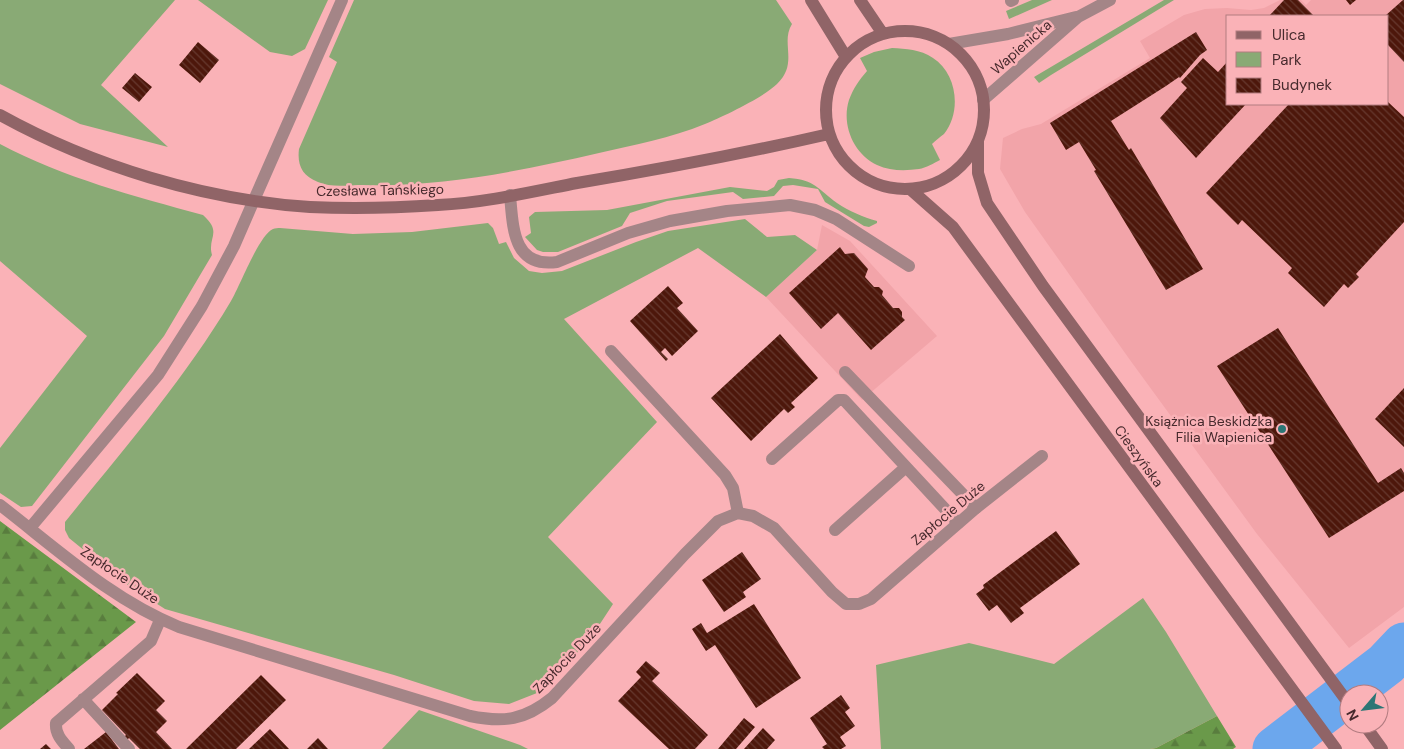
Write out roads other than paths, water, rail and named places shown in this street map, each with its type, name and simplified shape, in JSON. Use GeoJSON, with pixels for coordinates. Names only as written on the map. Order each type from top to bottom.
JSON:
{"type":"FeatureCollection","features":[{"type":"Feature","properties":{"kind":"main road"},"geometry":{"type":"LineString","coordinates":[[811,0],[846,57]]}},
{"type":"Feature","properties":{"kind":"main road"},"geometry":{"type":"LineString","coordinates":[[860,0],[883,34]]}},
{"type":"Feature","properties":{"kind":"main road"},"geometry":{"type":"LineString","coordinates":[[906,31],[921,33],[949,44],[968,63],[980,87],[983,100],[982,128],[978,141],[966,160],[951,175],[931,185],[910,189],[889,188],[869,181],[852,169],[838,153],[829,134],[825,107],[831,81],[846,57],[863,43],[883,34],[906,31]]}},
{"type":"Feature","properties":{"kind":"main road","name":"Czesława Tańskiego"},"geometry":{"type":"LineString","coordinates":[[0,115],[84,154],[148,176],[195,189],[254,200],[309,206],[388,208],[441,205],[510,196],[676,166],[829,134]]}},
{"type":"Feature","properties":{"kind":"main road","name":"Cieszyńska"},"geometry":{"type":"LineString","coordinates":[[978,141],[978,172],[988,203],[1043,286],[1339,691]]}},
{"type":"Feature","properties":{"kind":"main road","name":"Cieszyńska"},"geometry":{"type":"LineString","coordinates":[[910,189],[953,227],[1336,749]]}},
{"type":"Feature","properties":{"kind":"main road"},"geometry":{"type":"LineString","coordinates":[[1371,734],[1382,749]]}},
{"type":"Feature","properties":{"kind":"street"},"geometry":{"type":"LineString","coordinates":[[30,528],[158,375],[202,306],[234,246],[342,0]]}},
{"type":"Feature","properties":{"kind":"street","name":"Wapienicka"},"geometry":{"type":"LineString","coordinates":[[983,100],[1078,17],[1110,0]]}},
{"type":"Feature","properties":{"kind":"street","name":"Wapienicka"},"geometry":{"type":"LineString","coordinates":[[949,44],[1008,34],[1078,17]]}},
{"type":"Feature","properties":{"kind":"street"},"geometry":{"type":"LineString","coordinates":[[510,196],[514,234],[519,246],[526,255],[546,264],[558,262],[628,233],[670,220],[727,211],[790,205],[816,210],[836,219],[910,266]]}},
{"type":"Feature","properties":{"kind":"street"},"geometry":{"type":"LineString","coordinates":[[611,351],[725,475],[733,488],[738,513]]}},
{"type":"Feature","properties":{"kind":"street"},"geometry":{"type":"LineString","coordinates":[[846,372],[976,508]]}},
{"type":"Feature","properties":{"kind":"street"},"geometry":{"type":"LineString","coordinates":[[772,459],[838,400],[844,400],[958,523]]}},
{"type":"Feature","properties":{"kind":"street","name":"Zapłocie Duże"},"geometry":{"type":"LineString","coordinates":[[0,505],[72,562],[107,587],[160,620],[470,716],[487,719],[506,719],[517,717],[540,707],[552,698],[718,521],[738,513],[753,516],[774,528],[832,592],[846,604],[859,604],[871,599],[958,523],[1042,456]]}},
{"type":"Feature","properties":{"kind":"street"},"geometry":{"type":"LineString","coordinates":[[835,530],[906,467]]}},
{"type":"Feature","properties":{"kind":"street"},"geometry":{"type":"LineString","coordinates":[[69,749],[59,736],[56,723],[150,640],[160,620]]}},
{"type":"Feature","properties":{"kind":"street"},"geometry":{"type":"LineString","coordinates":[[83,699],[129,749]]}},
{"type":"Feature","properties":{"kind":"waterway"},"geometry":{"type":"LineString","coordinates":[[1275,749],[1386,664],[1404,645]]}},
{"type":"Feature","properties":{"kind":"place","name":"Książnica Beskidzka Filia Wapienica"},"geometry":{"type":"Point","coordinates":[1282,429]}}]}
